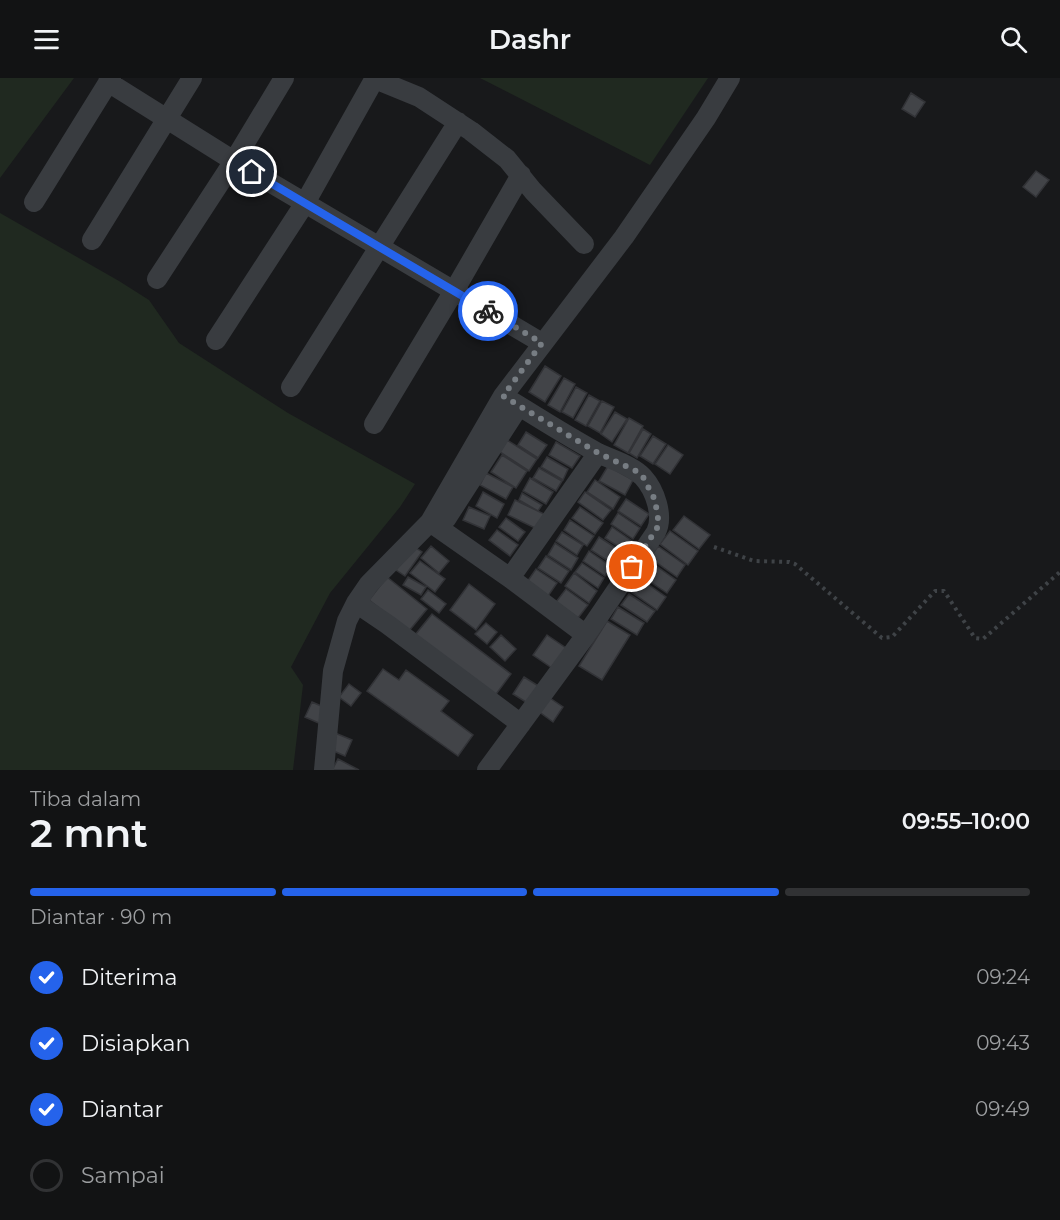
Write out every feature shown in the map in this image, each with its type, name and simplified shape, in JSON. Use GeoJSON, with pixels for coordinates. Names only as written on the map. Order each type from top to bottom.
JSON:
{"type":"FeatureCollection","features":[{"type":"Feature","properties":{"kind":"street"},"geometry":{"type":"LineString","coordinates":[[92,240],[192,78]]}},
{"type":"Feature","properties":{"kind":"street"},"geometry":{"type":"LineString","coordinates":[[157,279],[234,161],[284,78]]}},
{"type":"Feature","properties":{"kind":"street"},"geometry":{"type":"LineString","coordinates":[[324,770],[333,671],[347,621],[356,603],[369,584],[435,525],[511,401],[542,343],[624,237],[730,78]]}},
{"type":"Feature","properties":{"kind":"street"},"geometry":{"type":"LineString","coordinates":[[216,340],[305,203],[375,79],[419,97],[458,122],[507,159],[584,244]]}},
{"type":"Feature","properties":{"kind":"street"},"geometry":{"type":"LineString","coordinates":[[34,202],[110,80],[234,161],[542,343]]}},
{"type":"Feature","properties":{"kind":"street"},"geometry":{"type":"LineString","coordinates":[[291,387],[458,122]]}},
{"type":"Feature","properties":{"kind":"street"},"geometry":{"type":"LineString","coordinates":[[374,424],[521,175]]}},
{"type":"Feature","properties":{"kind":"street"},"geometry":{"type":"LineString","coordinates":[[487,770],[586,635],[656,532],[660,520],[655,500],[643,477],[636,471],[598,453],[511,401]]}},
{"type":"Feature","properties":{"kind":"street"},"geometry":{"type":"LineString","coordinates":[[510,578],[598,453]]}},
{"type":"Feature","properties":{"kind":"street"},"geometry":{"type":"LineString","coordinates":[[435,525],[586,635]]}},
{"type":"Feature","properties":{"kind":"street"},"geometry":{"type":"LineString","coordinates":[[356,603],[521,724]]}},
{"type":"Feature","properties":{"kind":"path"},"geometry":{"type":"LineString","coordinates":[[714,547],[753,561],[795,564],[882,638],[887,639],[892,638],[935,591],[939,590],[944,591],[975,638],[983,639],[1060,572]]}},
{"type":"Feature","properties":{"kind":"shaded area"},"geometry":{"type":"Polygon","coordinates":[[[0,78],[74,78],[0,178],[0,78]]]}},
{"type":"Feature","properties":{"kind":"shaded area"},"geometry":{"type":"Polygon","coordinates":[[[480,78],[708,78],[650,165],[480,78]]]}},
{"type":"Feature","properties":{"kind":"shaded area"},"geometry":{"type":"Polygon","coordinates":[[[0,213],[149,300],[179,343],[288,413],[415,484],[400,507],[330,593],[291,667],[303,685],[293,770],[0,770],[0,213]]]}},
{"type":"Feature","properties":{"kind":"building"},"geometry":{"type":"Polygon","coordinates":[[[911,93],[925,102],[915,117],[902,109],[911,93]]]}},
{"type":"Feature","properties":{"kind":"building"},"geometry":{"type":"Polygon","coordinates":[[[1036,171],[1049,180],[1036,197],[1023,187],[1036,171]]]}},
{"type":"Feature","properties":{"kind":"building"},"geometry":{"type":"Polygon","coordinates":[[[545,366],[561,376],[545,402],[529,392],[545,366]]]}},
{"type":"Feature","properties":{"kind":"building"},"geometry":{"type":"Polygon","coordinates":[[[564,378],[575,384],[560,412],[548,405],[564,378]]]}},
{"type":"Feature","properties":{"kind":"building"},"geometry":{"type":"Polygon","coordinates":[[[576,387],[587,393],[573,418],[562,412],[576,387]]]}},
{"type":"Feature","properties":{"kind":"building"},"geometry":{"type":"Polygon","coordinates":[[[589,395],[600,401],[586,426],[575,420],[589,395]]]}},
{"type":"Feature","properties":{"kind":"building"},"geometry":{"type":"Polygon","coordinates":[[[602,401],[614,407],[600,433],[588,426],[602,401]]]}},
{"type":"Feature","properties":{"kind":"building"},"geometry":{"type":"Polygon","coordinates":[[[615,412],[627,419],[612,442],[601,434],[615,412]]]}},
{"type":"Feature","properties":{"kind":"building"},"geometry":{"type":"Polygon","coordinates":[[[629,418],[643,426],[628,453],[614,445],[629,418]]]}},
{"type":"Feature","properties":{"kind":"building"},"geometry":{"type":"Polygon","coordinates":[[[643,429],[651,434],[637,458],[629,453],[643,429]]]}},
{"type":"Feature","properties":{"kind":"building"},"geometry":{"type":"Polygon","coordinates":[[[526,432],[547,445],[538,458],[518,445],[526,432]]]}},
{"type":"Feature","properties":{"kind":"building"},"geometry":{"type":"Polygon","coordinates":[[[653,436],[666,444],[653,464],[640,456],[653,436]]]}},
{"type":"Feature","properties":{"kind":"building"},"geometry":{"type":"Polygon","coordinates":[[[507,440],[537,459],[529,471],[500,452],[507,440]]]}},
{"type":"Feature","properties":{"kind":"building"},"geometry":{"type":"Polygon","coordinates":[[[556,442],[580,456],[572,468],[549,455],[556,442]]]}},
{"type":"Feature","properties":{"kind":"building"},"geometry":{"type":"Polygon","coordinates":[[[668,445],[683,455],[670,474],[655,464],[668,445]]]}},
{"type":"Feature","properties":{"kind":"building"},"geometry":{"type":"Polygon","coordinates":[[[502,455],[527,471],[516,488],[491,472],[502,455]]]}},
{"type":"Feature","properties":{"kind":"building"},"geometry":{"type":"Polygon","coordinates":[[[547,457],[568,469],[563,480],[541,467],[547,457]]]}},
{"type":"Feature","properties":{"kind":"building"},"geometry":{"type":"Polygon","coordinates":[[[608,466],[633,480],[625,495],[599,481],[608,466]]]}},
{"type":"Feature","properties":{"kind":"building"},"geometry":{"type":"Polygon","coordinates":[[[539,468],[562,481],[556,491],[533,478],[539,468]]]}},
{"type":"Feature","properties":{"kind":"building"},"geometry":{"type":"Polygon","coordinates":[[[486,473],[513,487],[506,499],[480,485],[486,473]]]}},
{"type":"Feature","properties":{"kind":"building"},"geometry":{"type":"Polygon","coordinates":[[[530,478],[553,492],[546,504],[523,491],[530,478]]]}},
{"type":"Feature","properties":{"kind":"building"},"geometry":{"type":"Polygon","coordinates":[[[595,480],[620,497],[613,509],[587,492],[595,480]]]}},
{"type":"Feature","properties":{"kind":"building"},"geometry":{"type":"Polygon","coordinates":[[[483,492],[504,504],[497,518],[476,506],[483,492]]]}},
{"type":"Feature","properties":{"kind":"building"},"geometry":{"type":"Polygon","coordinates":[[[585,492],[611,510],[603,520],[578,502],[585,492]]]}},
{"type":"Feature","properties":{"kind":"building"},"geometry":{"type":"Polygon","coordinates":[[[522,493],[542,505],[538,511],[519,500],[522,493]]]}},
{"type":"Feature","properties":{"kind":"building"},"geometry":{"type":"Polygon","coordinates":[[[626,499],[649,514],[641,526],[618,511],[626,499]]]}},
{"type":"Feature","properties":{"kind":"building"},"geometry":{"type":"Polygon","coordinates":[[[515,500],[544,514],[537,529],[508,515],[515,500]]]}},
{"type":"Feature","properties":{"kind":"building"},"geometry":{"type":"Polygon","coordinates":[[[469,507],[490,516],[484,529],[463,520],[469,507]]]}},
{"type":"Feature","properties":{"kind":"building"},"geometry":{"type":"Polygon","coordinates":[[[580,507],[603,523],[595,534],[572,518],[580,507]]]}},
{"type":"Feature","properties":{"kind":"building"},"geometry":{"type":"Polygon","coordinates":[[[618,513],[640,528],[633,539],[611,524],[618,513]]]}},
{"type":"Feature","properties":{"kind":"building"},"geometry":{"type":"Polygon","coordinates":[[[684,516],[710,535],[699,549],[673,530],[684,516]]]}},
{"type":"Feature","properties":{"kind":"building"},"geometry":{"type":"Polygon","coordinates":[[[506,518],[525,532],[518,541],[499,527],[506,518]]]}},
{"type":"Feature","properties":{"kind":"building"},"geometry":{"type":"Polygon","coordinates":[[[570,520],[594,536],[587,546],[564,530],[570,520]]]}},
{"type":"Feature","properties":{"kind":"building"},"geometry":{"type":"Polygon","coordinates":[[[612,527],[632,541],[625,551],[605,538],[612,527]]]}},
{"type":"Feature","properties":{"kind":"building"},"geometry":{"type":"Polygon","coordinates":[[[497,530],[518,545],[510,556],[489,540],[497,530]]]}},
{"type":"Feature","properties":{"kind":"building"},"geometry":{"type":"Polygon","coordinates":[[[670,531],[698,551],[688,565],[660,544],[670,531]]]}},
{"type":"Feature","properties":{"kind":"building"},"geometry":{"type":"Polygon","coordinates":[[[562,532],[583,545],[577,555],[556,541],[562,532]]]}},
{"type":"Feature","properties":{"kind":"building"},"geometry":{"type":"Polygon","coordinates":[[[599,537],[622,552],[614,565],[591,550],[599,537]]]}},
{"type":"Feature","properties":{"kind":"building"},"geometry":{"type":"Polygon","coordinates":[[[555,543],[578,558],[571,570],[548,555],[555,543]]]}},
{"type":"Feature","properties":{"kind":"building"},"geometry":{"type":"Polygon","coordinates":[[[413,546],[422,552],[405,576],[396,570],[413,546]]]}},
{"type":"Feature","properties":{"kind":"building"},"geometry":{"type":"Polygon","coordinates":[[[431,546],[449,561],[439,573],[421,558],[431,546]]]}},
{"type":"Feature","properties":{"kind":"building"},"geometry":{"type":"Polygon","coordinates":[[[658,546],[685,565],[677,577],[650,558],[658,546]]]}},
{"type":"Feature","properties":{"kind":"building"},"geometry":{"type":"Polygon","coordinates":[[[589,551],[612,567],[605,576],[583,561],[589,551]]]}},
{"type":"Feature","properties":{"kind":"building"},"geometry":{"type":"Polygon","coordinates":[[[546,556],[569,571],[561,583],[538,568],[546,556]]]}},
{"type":"Feature","properties":{"kind":"building"},"geometry":{"type":"Polygon","coordinates":[[[645,558],[676,580],[667,593],[636,572],[645,558]]]}},
{"type":"Feature","properties":{"kind":"building"},"geometry":{"type":"Polygon","coordinates":[[[420,561],[445,579],[435,592],[410,573],[420,561]]]}},
{"type":"Feature","properties":{"kind":"building"},"geometry":{"type":"Polygon","coordinates":[[[582,563],[604,578],[598,588],[575,572],[582,563]]]}},
{"type":"Feature","properties":{"kind":"building"},"geometry":{"type":"Polygon","coordinates":[[[536,569],[557,583],[548,596],[527,582],[536,569]]]}},
{"type":"Feature","properties":{"kind":"building"},"geometry":{"type":"Polygon","coordinates":[[[574,573],[597,591],[589,603],[565,586],[574,573]]]}},
{"type":"Feature","properties":{"kind":"building"},"geometry":{"type":"Polygon","coordinates":[[[387,577],[427,609],[409,631],[369,600],[387,577]]]}},
{"type":"Feature","properties":{"kind":"building"},"geometry":{"type":"Polygon","coordinates":[[[408,577],[426,587],[421,595],[403,585],[408,577]]]}},
{"type":"Feature","properties":{"kind":"building"},"geometry":{"type":"Polygon","coordinates":[[[639,578],[666,597],[657,610],[630,591],[639,578]]]}},
{"type":"Feature","properties":{"kind":"building"},"geometry":{"type":"Polygon","coordinates":[[[469,584],[495,604],[476,630],[450,610],[469,584]]]}},
{"type":"Feature","properties":{"kind":"building"},"geometry":{"type":"Polygon","coordinates":[[[566,589],[588,605],[578,618],[556,602],[566,589]]]}},
{"type":"Feature","properties":{"kind":"building"},"geometry":{"type":"Polygon","coordinates":[[[428,590],[446,604],[439,613],[421,599],[428,590]]]}},
{"type":"Feature","properties":{"kind":"building"},"geometry":{"type":"Polygon","coordinates":[[[629,594],[655,611],[647,622],[621,605],[629,594]]]}},
{"type":"Feature","properties":{"kind":"building"},"geometry":{"type":"Polygon","coordinates":[[[618,607],[644,623],[637,635],[611,619],[618,607]]]}},
{"type":"Feature","properties":{"kind":"building"},"geometry":{"type":"Polygon","coordinates":[[[432,614],[511,674],[494,697],[415,635],[432,614]]]}},
{"type":"Feature","properties":{"kind":"building"},"geometry":{"type":"Polygon","coordinates":[[[607,621],[630,635],[602,680],[579,666],[607,621]]]}},
{"type":"Feature","properties":{"kind":"building"},"geometry":{"type":"Polygon","coordinates":[[[486,623],[497,632],[487,644],[475,634],[486,623]]]}},
{"type":"Feature","properties":{"kind":"building"},"geometry":{"type":"Polygon","coordinates":[[[501,635],[516,649],[505,661],[490,647],[501,635]]]}},
{"type":"Feature","properties":{"kind":"building"},"geometry":{"type":"Polygon","coordinates":[[[547,635],[566,648],[552,668],[533,655],[547,635]]]}},
{"type":"Feature","properties":{"kind":"building"},"geometry":{"type":"Polygon","coordinates":[[[383,669],[399,680],[406,670],[449,701],[441,711],[473,735],[458,756],[367,691],[383,669]]]}},
{"type":"Feature","properties":{"kind":"building"},"geometry":{"type":"Polygon","coordinates":[[[524,677],[540,687],[529,704],[513,694],[524,677]]]}},
{"type":"Feature","properties":{"kind":"building"},"geometry":{"type":"Polygon","coordinates":[[[349,684],[361,693],[351,706],[339,697],[349,684]]]}},
{"type":"Feature","properties":{"kind":"building"},"geometry":{"type":"Polygon","coordinates":[[[544,694],[563,707],[553,722],[534,708],[544,694]]]}},
{"type":"Feature","properties":{"kind":"building"},"geometry":{"type":"Polygon","coordinates":[[[312,702],[328,709],[321,724],[305,717],[312,702]]]}},
{"type":"Feature","properties":{"kind":"building"},"geometry":{"type":"Polygon","coordinates":[[[335,733],[352,740],[345,756],[329,749],[335,733]]]}},
{"type":"Feature","properties":{"kind":"building"},"geometry":{"type":"Polygon","coordinates":[[[338,759],[359,770],[332,770],[338,759]]]}},
{"type":"Feature","properties":{"kind":"way so far"},"geometry":{"type":"LineString","coordinates":[[488,311],[542,343],[503,396],[598,453],[636,471],[649,486],[658,509],[659,525],[632,567]]}},
{"type":"Feature","properties":{"kind":"route"},"geometry":{"type":"LineString","coordinates":[[252,172],[488,311]]}}]}
